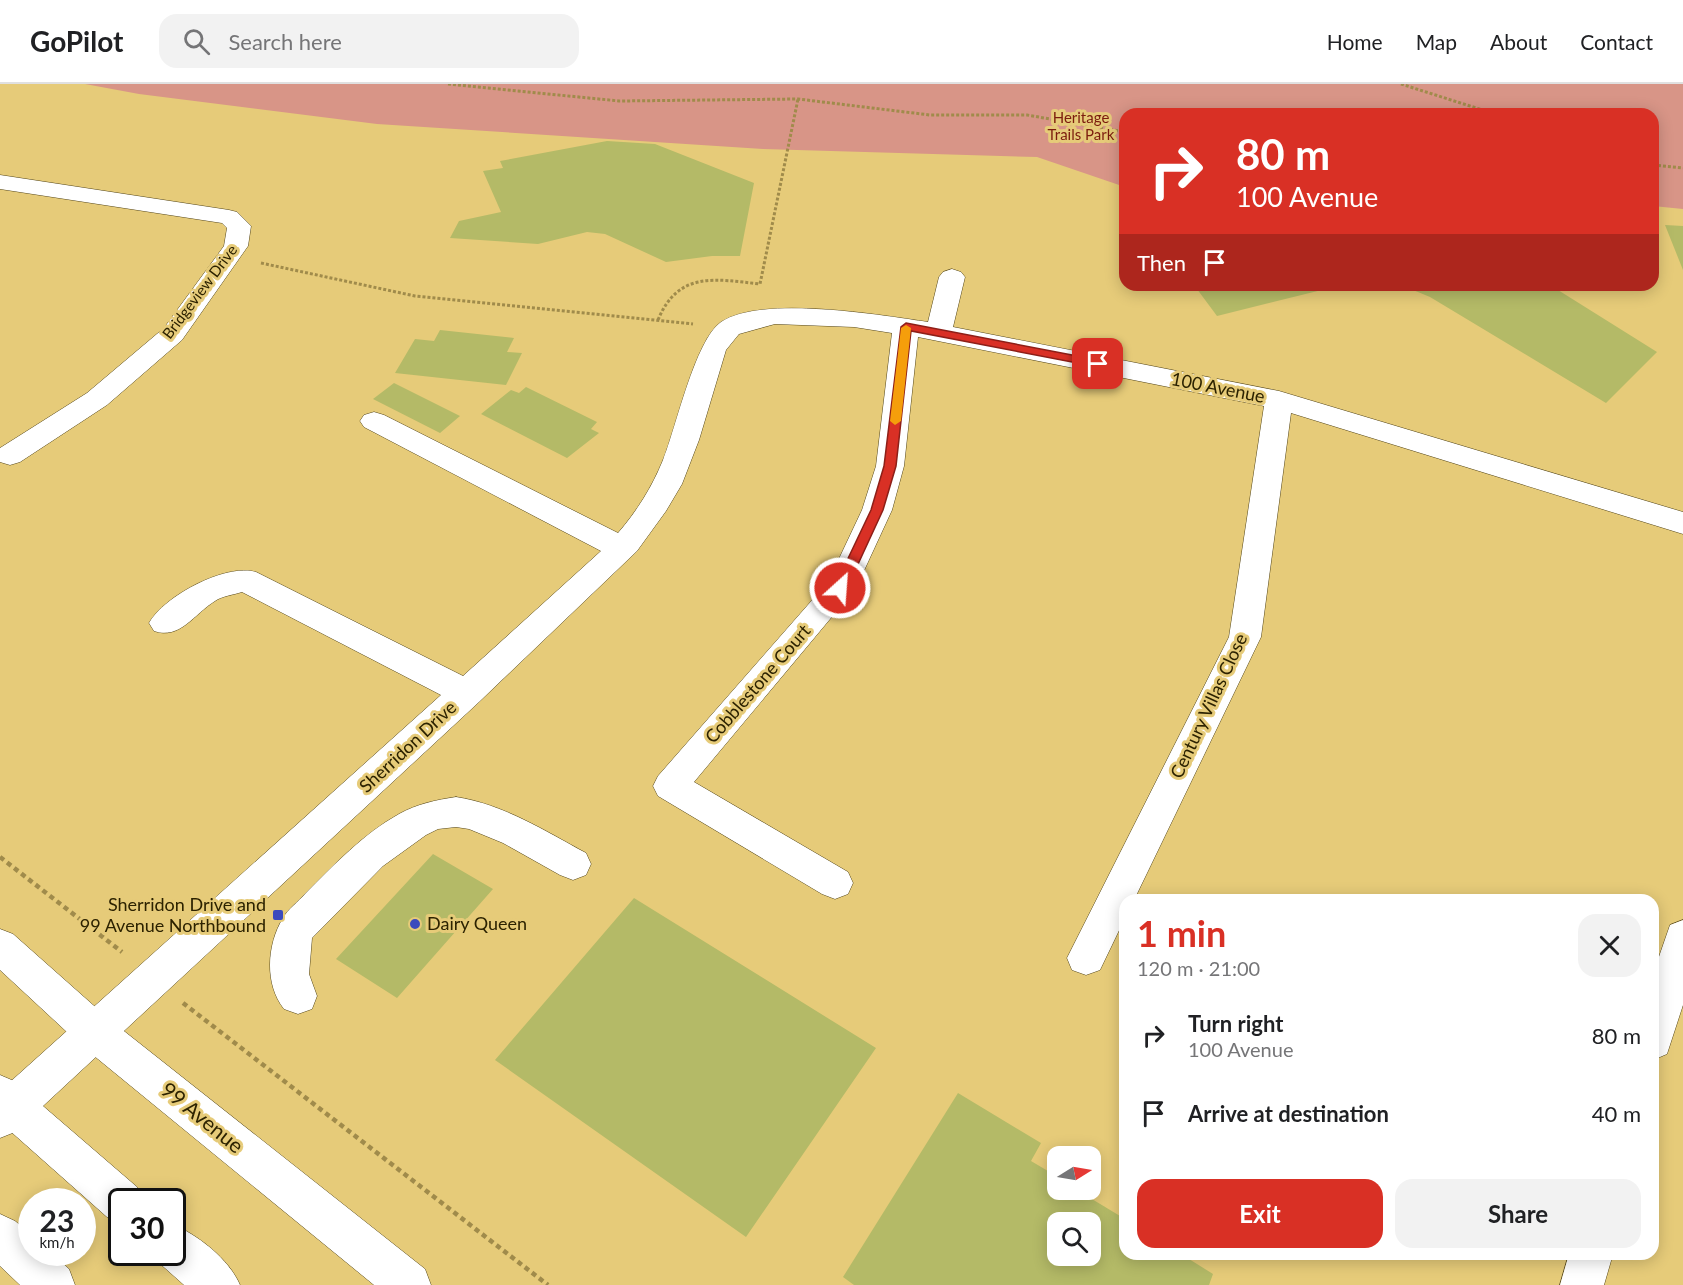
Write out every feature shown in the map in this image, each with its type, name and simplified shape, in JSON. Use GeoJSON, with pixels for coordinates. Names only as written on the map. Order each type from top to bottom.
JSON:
{"type":"FeatureCollection","features":[{"type":"Feature","properties":{"kind":"street","name":"Bridgeview Drive"},"geometry":{"type":"LineString","coordinates":[[0,182],[230,217],[239,226],[239,237],[228,258],[173,334],[97,399],[10,455]]}},
{"type":"Feature","properties":{"kind":"street"},"geometry":{"type":"LineString","coordinates":[[939,332],[952,277]]}},
{"type":"Feature","properties":{"kind":"street","name":"100 Avenue"},"geometry":{"type":"LineString","coordinates":[[736,325],[790,315],[854,319],[939,332],[1279,400],[1683,523]]}},
{"type":"Feature","properties":{"kind":"street","name":"Sherridon Drive"},"geometry":{"type":"LineString","coordinates":[[4,1107],[96,1033],[621,549],[644,522],[661,493],[682,449],[713,350],[719,339],[736,325]]}},
{"type":"Feature","properties":{"kind":"street","name":"Cobblestone Court"},"geometry":{"type":"LineString","coordinates":[[835,883],[669,786],[840,588],[877,510],[890,466],[906,327]]}},
{"type":"Feature","properties":{"kind":"street","name":"Century Villas Close"},"geometry":{"type":"LineString","coordinates":[[1086,958],[1245,637],[1279,400]]}},
{"type":"Feature","properties":{"kind":"street"},"geometry":{"type":"LineString","coordinates":[[374,421],[621,549]]}},
{"type":"Feature","properties":{"kind":"street"},"geometry":{"type":"LineString","coordinates":[[165,623],[206,592],[245,580],[467,693]]}},
{"type":"Feature","properties":{"kind":"street"},"geometry":{"type":"LineString","coordinates":[[298,996],[293,993],[290,982],[292,941],[297,928],[391,836],[410,823],[439,814],[457,812],[481,818],[573,864]]}},
{"type":"Feature","properties":{"kind":"street"},"geometry":{"type":"LineString","coordinates":[[1659,1020],[1683,937]]}},
{"type":"Feature","properties":{"kind":"street","name":"99 Avenue"},"geometry":{"type":"LineString","coordinates":[[0,946],[96,1033],[409,1285]]}},
{"type":"Feature","properties":{"kind":"street"},"geometry":{"type":"LineString","coordinates":[[4,1107],[108,1191]]}},
{"type":"Feature","properties":{"kind":"street"},"geometry":{"type":"LineString","coordinates":[[0,1236],[53,1285]]}},
{"type":"Feature","properties":{"kind":"street"},"geometry":{"type":"LineString","coordinates":[[186,1258],[218,1285]]}},
{"type":"Feature","properties":{"kind":"street"},"geometry":{"type":"LineString","coordinates":[[1582,1285],[1589,1260]]}},
{"type":"Feature","properties":{"kind":"path"},"geometry":{"type":"LineString","coordinates":[[448,84],[619,101],[798,99],[930,115],[1027,115],[1119,131]]}},
{"type":"Feature","properties":{"kind":"path"},"geometry":{"type":"LineString","coordinates":[[1401,84],[1476,108]]}},
{"type":"Feature","properties":{"kind":"path"},"geometry":{"type":"LineString","coordinates":[[657,320],[661,307],[669,295],[683,286],[714,279],[760,284],[798,99]]}},
{"type":"Feature","properties":{"kind":"path"},"geometry":{"type":"LineString","coordinates":[[1659,166],[1683,168]]}},
{"type":"Feature","properties":{"kind":"path"},"geometry":{"type":"LineString","coordinates":[[228,258],[415,296],[657,320],[736,325]]}},
{"type":"Feature","properties":{"kind":"path"},"geometry":{"type":"LineString","coordinates":[[0,857],[116,946]]}},
{"type":"Feature","properties":{"kind":"path"},"geometry":{"type":"LineString","coordinates":[[196,1014],[548,1285]]}},
{"type":"Feature","properties":{"kind":"green space","name":"Heritage Trails Park"},"geometry":{"type":"Polygon","coordinates":[[[85,84],[1683,84],[1683,209],[1659,207],[1659,108],[1119,108],[1119,185],[1037,157],[763,149],[377,124],[139,94],[85,84]]]}},
{"type":"Feature","properties":{"kind":"building"},"geometry":{"type":"Polygon","coordinates":[[[607,141],[655,144],[754,183],[740,256],[712,256],[666,262],[605,234],[587,232],[538,244],[450,238],[459,221],[501,212],[483,171],[503,168],[500,161],[607,141]]]}},
{"type":"Feature","properties":{"kind":"building"},"geometry":{"type":"Polygon","coordinates":[[[1665,225],[1683,226],[1683,270],[1665,225]]]}},
{"type":"Feature","properties":{"kind":"building"},"geometry":{"type":"Polygon","coordinates":[[[1198,291],[1318,291],[1217,316],[1198,291]]]}},
{"type":"Feature","properties":{"kind":"building"},"geometry":{"type":"Polygon","coordinates":[[[1416,291],[1560,291],[1657,352],[1606,403],[1430,297],[1416,291]]]}},
{"type":"Feature","properties":{"kind":"building"},"geometry":{"type":"Polygon","coordinates":[[[440,330],[514,338],[507,352],[522,353],[506,385],[395,373],[415,339],[434,341],[440,330]]]}},
{"type":"Feature","properties":{"kind":"building"},"geometry":{"type":"Polygon","coordinates":[[[394,383],[460,416],[440,433],[373,399],[394,383]]]}},
{"type":"Feature","properties":{"kind":"building"},"geometry":{"type":"Polygon","coordinates":[[[526,387],[597,422],[591,429],[599,433],[567,458],[481,414],[511,390],[519,393],[526,387]]]}},
{"type":"Feature","properties":{"kind":"building","name":"Dairy Queen"},"geometry":{"type":"Polygon","coordinates":[[[433,854],[493,889],[397,998],[336,959],[433,854]]]}},
{"type":"Feature","properties":{"kind":"building"},"geometry":{"type":"Polygon","coordinates":[[[634,898],[876,1048],[746,1237],[495,1060],[634,898]]]}},
{"type":"Feature","properties":{"kind":"building"},"geometry":{"type":"Polygon","coordinates":[[[958,1093],[1041,1143],[1031,1161],[1047,1170],[1047,1200],[1094,1200],[1119,1215],[1119,1260],[1191,1260],[1213,1274],[1209,1285],[854,1285],[843,1277],[958,1093]]]}},
{"type":"Feature","properties":{"kind":"slow traffic"},"geometry":{"type":"LineString","coordinates":[[895,421],[906,328]]}},
{"type":"Feature","properties":{"kind":"place","name":"Sherridon Drive and 99 Avenue Northbound"},"geometry":{"type":"Point","coordinates":[278,915]}},
{"type":"Feature","properties":{"kind":"place","name":"Dairy Queen"},"geometry":{"type":"Point","coordinates":[415,924]}},
{"type":"Feature","properties":{"kind":"route"},"geometry":{"type":"LineString","coordinates":[[840,588],[877,510],[890,466],[906,327],[1098,364]]}}]}
